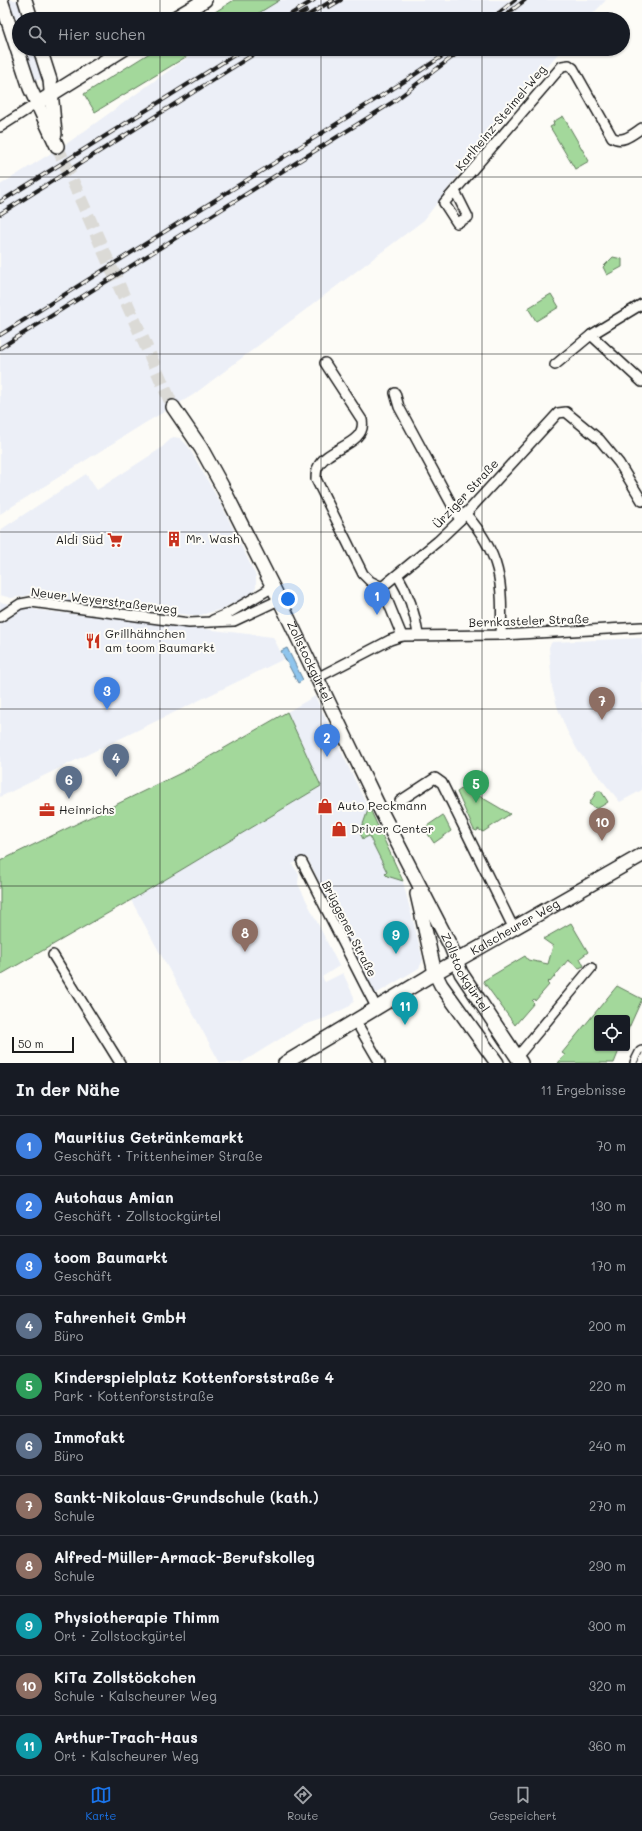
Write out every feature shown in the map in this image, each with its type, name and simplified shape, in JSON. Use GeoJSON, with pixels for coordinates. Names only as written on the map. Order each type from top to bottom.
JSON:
{"type":"FeatureCollection","features":[{"type":"Feature","properties":{"kind":"main road"},"geometry":{"type":"LineString","coordinates":[[2,0],[12,31]]}},
{"type":"Feature","properties":{"kind":"main road"},"geometry":{"type":"LineString","coordinates":[[25,0],[29,12]]}},
{"type":"Feature","properties":{"kind":"main road"},"geometry":{"type":"LineString","coordinates":[[185,12],[205,0]]}},
{"type":"Feature","properties":{"kind":"main road"},"geometry":{"type":"LineString","coordinates":[[20,56],[36,104],[57,146],[50,80],[42,56]]}},
{"type":"Feature","properties":{"kind":"main road"},"geometry":{"type":"LineString","coordinates":[[36,104],[113,56]]}},
{"type":"Feature","properties":{"kind":"main road","name":"Zollstockgürtel"},"geometry":{"type":"LineString","coordinates":[[173,407],[201,448],[222,486],[273,587],[414,878],[457,960],[466,981],[519,1060]]}},
{"type":"Feature","properties":{"kind":"main road","name":"Kalscheurer Weg"},"geometry":{"type":"LineString","coordinates":[[285,1063],[435,972],[514,929],[642,855]]}},
{"type":"Feature","properties":{"kind":"main road","name":"Zollstockgürtel"},"geometry":{"type":"LineString","coordinates":[[414,878],[435,972],[441,985],[497,1063]]}},
{"type":"Feature","properties":{"kind":"main road"},"geometry":{"type":"LineString","coordinates":[[637,1063],[642,1053]]}},
{"type":"Feature","properties":{"kind":"street","name":"Karlheinz-Steimel-Weg"},"geometry":{"type":"LineString","coordinates":[[455,191],[510,124],[562,66],[569,65],[573,68],[612,137],[622,140],[642,128]]}},
{"type":"Feature","properties":{"kind":"street"},"geometry":{"type":"LineString","coordinates":[[0,127],[36,104]]}},
{"type":"Feature","properties":{"kind":"street"},"geometry":{"type":"LineString","coordinates":[[554,366],[591,335],[642,304]]}},
{"type":"Feature","properties":{"kind":"street"},"geometry":{"type":"LineString","coordinates":[[591,335],[642,382]]}},
{"type":"Feature","properties":{"kind":"street"},"geometry":{"type":"LineString","coordinates":[[325,363],[362,420],[364,427],[361,434],[324,459],[318,467],[316,479],[363,574],[370,581],[382,587],[402,636]]}},
{"type":"Feature","properties":{"kind":"street"},"geometry":{"type":"LineString","coordinates":[[395,393],[399,407],[462,516],[486,540],[501,583],[502,598],[500,635]]}},
{"type":"Feature","properties":{"kind":"street","name":"Ürziger Straße"},"geometry":{"type":"LineString","coordinates":[[382,587],[398,576],[438,542],[558,413],[561,412],[566,412],[600,440],[619,463],[642,501]]}},
{"type":"Feature","properties":{"kind":"street"},"geometry":{"type":"LineString","coordinates":[[398,576],[404,586],[415,616],[418,634]]}},
{"type":"Feature","properties":{"kind":"street","name":"Neuer Weyerstraßerweg"},"geometry":{"type":"LineString","coordinates":[[208,622],[227,614],[273,587]]}},
{"type":"Feature","properties":{"kind":"street","name":"Neuer Weyerstraßerweg"},"geometry":{"type":"LineString","coordinates":[[0,617],[20,604],[31,602],[189,623],[234,621],[279,600]]}},
{"type":"Feature","properties":{"kind":"street","name":"Bernkasteler Straße"},"geometry":{"type":"LineString","coordinates":[[317,678],[390,640],[402,636],[418,634],[500,635],[642,627]]}},
{"type":"Feature","properties":{"kind":"street"},"geometry":{"type":"LineString","coordinates":[[400,801],[435,778],[442,783],[514,929]]}},
{"type":"Feature","properties":{"kind":"street","name":"Brüggener Straße"},"geometry":{"type":"LineString","coordinates":[[302,862],[376,1007]]}},
{"type":"Feature","properties":{"kind":"street"},"geometry":{"type":"LineString","coordinates":[[53,954],[120,1063]]}},
{"type":"Feature","properties":{"kind":"street"},"geometry":{"type":"LineString","coordinates":[[519,1060],[590,968]]}},
{"type":"Feature","properties":{"kind":"street"},"geometry":{"type":"LineString","coordinates":[[355,1020],[380,1063]]}},
{"type":"Feature","properties":{"kind":"shaded area"},"geometry":{"type":"Polygon","coordinates":[[[5,0],[20,0],[24,12],[12,12],[12,22],[5,0]]]}},
{"type":"Feature","properties":{"kind":"shaded area"},"geometry":{"type":"Polygon","coordinates":[[[280,0],[606,0],[595,12],[260,12],[280,0]]]}},
{"type":"Feature","properties":{"kind":"shaded area"},"geometry":{"type":"Polygon","coordinates":[[[23,56],[37,56],[44,78],[32,82],[23,56]]]}},
{"type":"Feature","properties":{"kind":"shaded area"},"geometry":{"type":"Polygon","coordinates":[[[189,56],[556,56],[492,131],[424,220],[193,395],[145,423],[0,514],[0,185],[69,142],[189,56]]]}},
{"type":"Feature","properties":{"kind":"shaded area"},"geometry":{"type":"Polygon","coordinates":[[[173,437],[180,438],[188,446],[222,506],[256,576],[256,587],[252,593],[222,609],[201,615],[190,615],[37,597],[40,588],[26,596],[11,598],[0,595],[0,530],[86,474],[97,490],[160,449],[173,437]]]}},
{"type":"Feature","properties":{"kind":"shaded area"},"geometry":{"type":"Polygon","coordinates":[[[0,602],[38,610],[273,637],[284,659],[0,797],[0,602]]]}},
{"type":"Feature","properties":{"kind":"shaded area"},"geometry":{"type":"Polygon","coordinates":[[[642,638],[642,790],[620,802],[578,751],[567,731],[558,709],[552,687],[549,647],[552,642],[642,638]]]}},
{"type":"Feature","properties":{"kind":"shaded area"},"geometry":{"type":"Polygon","coordinates":[[[315,696],[403,882],[423,960],[419,968],[374,995],[307,857],[292,864],[299,874],[298,884],[339,966],[322,977],[325,982],[343,973],[354,997],[354,1001],[350,1006],[325,1018],[301,1026],[241,1063],[220,1063],[131,900],[321,786],[287,712],[315,696]]]}},
{"type":"Feature","properties":{"kind":"green space"},"geometry":{"type":"Polygon","coordinates":[[[234,0],[280,0],[260,12],[215,12],[234,0]]]}},
{"type":"Feature","properties":{"kind":"green space"},"geometry":{"type":"Polygon","coordinates":[[[145,56],[187,56],[95,112],[84,94],[145,56]]]}},
{"type":"Feature","properties":{"kind":"green space"},"geometry":{"type":"Polygon","coordinates":[[[563,116],[589,161],[575,169],[550,127],[554,125],[553,122],[563,116]]]}},
{"type":"Feature","properties":{"kind":"green space"},"geometry":{"type":"Polygon","coordinates":[[[613,257],[622,259],[622,267],[607,275],[603,267],[613,257]]]}},
{"type":"Feature","properties":{"kind":"green space"},"geometry":{"type":"Polygon","coordinates":[[[551,294],[559,307],[536,321],[528,308],[551,294]]]}},
{"type":"Feature","properties":{"kind":"green space"},"geometry":{"type":"Polygon","coordinates":[[[287,712],[321,786],[131,900],[0,975],[0,861],[183,772],[287,712]]]}},
{"type":"Feature","properties":{"kind":"green space"},"geometry":{"type":"Polygon","coordinates":[[[464,787],[510,814],[483,832],[478,829],[477,831],[474,830],[457,792],[464,787]]]}},
{"type":"Feature","properties":{"kind":"green space"},"geometry":{"type":"Polygon","coordinates":[[[597,791],[601,791],[608,802],[597,809],[589,804],[597,791]]]}},
{"type":"Feature","properties":{"kind":"green space"},"geometry":{"type":"Polygon","coordinates":[[[369,807],[403,881],[385,874],[387,872],[369,836],[363,839],[360,833],[369,807]]]}},
{"type":"Feature","properties":{"kind":"green space"},"geometry":{"type":"Polygon","coordinates":[[[443,815],[451,831],[434,843],[424,828],[443,815]]]}},
{"type":"Feature","properties":{"kind":"green space"},"geometry":{"type":"Polygon","coordinates":[[[571,923],[588,952],[580,958],[584,966],[579,968],[568,960],[550,982],[549,981],[547,983],[549,985],[535,1001],[534,999],[532,1001],[534,1003],[515,1025],[483,981],[525,956],[528,960],[548,964],[553,946],[543,939],[571,923]]]}},
{"type":"Feature","properties":{"kind":"green space"},"geometry":{"type":"Polygon","coordinates":[[[617,986],[642,999],[630,1025],[630,1015],[594,1015],[594,1051],[619,1051],[614,1063],[558,1063],[565,1055],[562,1053],[617,986]]]}},
{"type":"Feature","properties":{"kind":"water"},"geometry":{"type":"Polygon","coordinates":[[[287,648],[303,680],[298,683],[281,651],[287,648]]]}},
{"type":"Feature","properties":{"kind":"tunnel"},"geometry":{"type":"LineString","coordinates":[[57,146],[173,407]]}},
{"type":"Feature","properties":{"kind":"tram line"},"geometry":{"type":"LineString","coordinates":[[637,1063],[642,1053]]}},
{"type":"Feature","properties":{"kind":"railway"},"geometry":{"type":"LineString","coordinates":[[294,12],[314,0]]}},
{"type":"Feature","properties":{"kind":"railway"},"geometry":{"type":"LineString","coordinates":[[313,12],[333,0]]}},
{"type":"Feature","properties":{"kind":"railway"},"geometry":{"type":"LineString","coordinates":[[329,7],[341,0]]}},
{"type":"Feature","properties":{"kind":"railway"},"geometry":{"type":"LineString","coordinates":[[500,12],[515,0]]}},
{"type":"Feature","properties":{"kind":"railway"},"geometry":{"type":"LineString","coordinates":[[510,12],[525,0]]}},
{"type":"Feature","properties":{"kind":"railway"},"geometry":{"type":"LineString","coordinates":[[0,202],[233,56]]}},
{"type":"Feature","properties":{"kind":"railway"},"geometry":{"type":"LineString","coordinates":[[0,214],[251,56]]}},
{"type":"Feature","properties":{"kind":"railway"},"geometry":{"type":"LineString","coordinates":[[0,335],[442,56]]}},
{"type":"Feature","properties":{"kind":"railway"},"geometry":{"type":"LineString","coordinates":[[0,348],[393,102],[454,56]]}},
{"type":"Feature","properties":{"kind":"place","name":"Mr. Wash"},"geometry":{"type":"Point","coordinates":[174,539]}},
{"type":"Feature","properties":{"kind":"place","name":"Aldi Süd"},"geometry":{"type":"Point","coordinates":[115,540]}},
{"type":"Feature","properties":{"kind":"place","name":"Mauritius Getränkemarkt"},"geometry":{"type":"Point","coordinates":[377,615]}},
{"type":"Feature","properties":{"kind":"place","name":"Grillhähnchen am toom Baumarkt"},"geometry":{"type":"Point","coordinates":[93,641]}},
{"type":"Feature","properties":{"kind":"place","name":"toom Baumarkt"},"geometry":{"type":"Point","coordinates":[107,710]}},
{"type":"Feature","properties":{"kind":"place","name":"Sankt-Nikolaus-Grundschule (kath.)"},"geometry":{"type":"Point","coordinates":[602,720]}},
{"type":"Feature","properties":{"kind":"place","name":"Autohaus Amian"},"geometry":{"type":"Point","coordinates":[327,757]}},
{"type":"Feature","properties":{"kind":"place","name":"Fahrenheit GmbH"},"geometry":{"type":"Point","coordinates":[116,777]}},
{"type":"Feature","properties":{"kind":"place","name":"Immofakt"},"geometry":{"type":"Point","coordinates":[69,799]}},
{"type":"Feature","properties":{"kind":"place","name":"Kinderspielplatz Kottenforststraße 4"},"geometry":{"type":"Point","coordinates":[476,803]}},
{"type":"Feature","properties":{"kind":"place","name":"Auto Peckmann"},"geometry":{"type":"Point","coordinates":[325,806]}},
{"type":"Feature","properties":{"kind":"place","name":"Heinrichs"},"geometry":{"type":"Point","coordinates":[47,810]}},
{"type":"Feature","properties":{"kind":"place","name":"Driver Center"},"geometry":{"type":"Point","coordinates":[339,829]}},
{"type":"Feature","properties":{"kind":"place","name":"KiTa Zollstöckchen"},"geometry":{"type":"Point","coordinates":[602,841]}},
{"type":"Feature","properties":{"kind":"place","name":"Alfred-Müller-Armack-Berufskolleg"},"geometry":{"type":"Point","coordinates":[245,952]}},
{"type":"Feature","properties":{"kind":"place","name":"Physiotherapie Thimm"},"geometry":{"type":"Point","coordinates":[396,954]}},
{"type":"Feature","properties":{"kind":"place","name":"Arthur-Trach-Haus"},"geometry":{"type":"Point","coordinates":[405,1025]}}]}
